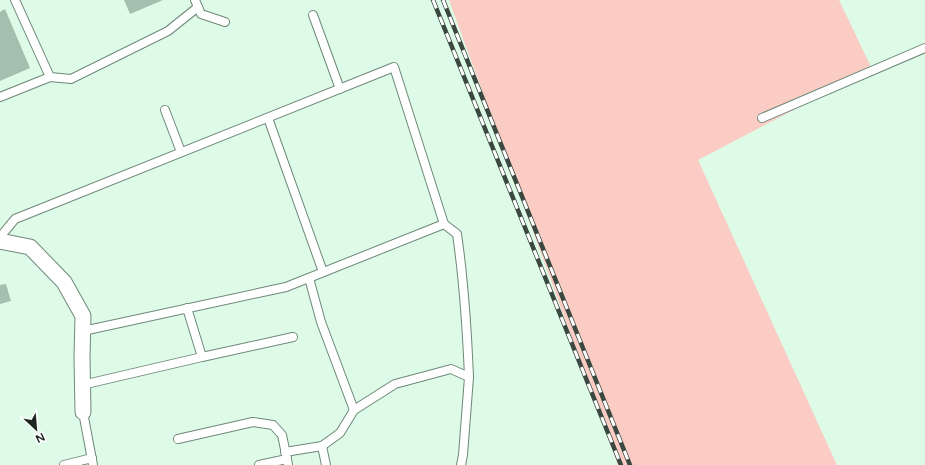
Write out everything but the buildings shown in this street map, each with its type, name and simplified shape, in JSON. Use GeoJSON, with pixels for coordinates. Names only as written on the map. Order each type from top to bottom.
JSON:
{"type":"FeatureCollection","features":[{"type":"Feature","properties":{"kind":"street"},"geometry":{"type":"LineString","coordinates":[[0,242],[30,247],[64,282],[83,316],[83,412]]}},
{"type":"Feature","properties":{"kind":"lane"},"geometry":{"type":"LineString","coordinates":[[15,0],[50,77]]}},
{"type":"Feature","properties":{"kind":"lane"},"geometry":{"type":"LineString","coordinates":[[0,97],[50,77],[71,79],[168,31],[196,4],[201,14],[226,22]]}},
{"type":"Feature","properties":{"kind":"lane"},"geometry":{"type":"LineString","coordinates":[[313,15],[340,89]]}},
{"type":"Feature","properties":{"kind":"lane"},"geometry":{"type":"LineString","coordinates":[[762,118],[925,48]]}},
{"type":"Feature","properties":{"kind":"lane"},"geometry":{"type":"LineString","coordinates":[[0,237],[15,219],[394,67],[444,224],[457,234],[465,307],[469,377],[461,465]]}},
{"type":"Feature","properties":{"kind":"lane"},"geometry":{"type":"LineString","coordinates":[[165,110],[181,152]]}},
{"type":"Feature","properties":{"kind":"lane"},"geometry":{"type":"LineString","coordinates":[[268,118],[323,272]]}},
{"type":"Feature","properties":{"kind":"lane"},"geometry":{"type":"LineString","coordinates":[[83,331],[286,287],[444,224]]}},
{"type":"Feature","properties":{"kind":"lane"},"geometry":{"type":"LineString","coordinates":[[309,278],[321,322],[354,410]]}},
{"type":"Feature","properties":{"kind":"lane"},"geometry":{"type":"LineString","coordinates":[[187,308],[202,357]]}},
{"type":"Feature","properties":{"kind":"lane"},"geometry":{"type":"LineString","coordinates":[[82,385],[293,337]]}},
{"type":"Feature","properties":{"kind":"lane"},"geometry":{"type":"LineString","coordinates":[[259,465],[287,459],[322,446],[340,432],[354,410],[395,384],[451,369],[469,377]]}},
{"type":"Feature","properties":{"kind":"lane"},"geometry":{"type":"LineString","coordinates":[[64,465],[92,462],[83,412]]}},
{"type":"Feature","properties":{"kind":"lane"},"geometry":{"type":"LineString","coordinates":[[178,439],[253,422],[272,424],[282,435],[287,459]]}},
{"type":"Feature","properties":{"kind":"lane"},"geometry":{"type":"LineString","coordinates":[[322,446],[326,465]]}},
{"type":"Feature","properties":{"kind":"shaded area"},"geometry":{"type":"Polygon","coordinates":[[[449,0],[839,0],[872,69],[698,160],[837,465],[618,465],[449,0]]]}},
{"type":"Feature","properties":{"kind":"railway"},"geometry":{"type":"LineString","coordinates":[[433,0],[621,465]]}},
{"type":"Feature","properties":{"kind":"railway"},"geometry":{"type":"LineString","coordinates":[[443,0],[630,465]]}}]}
